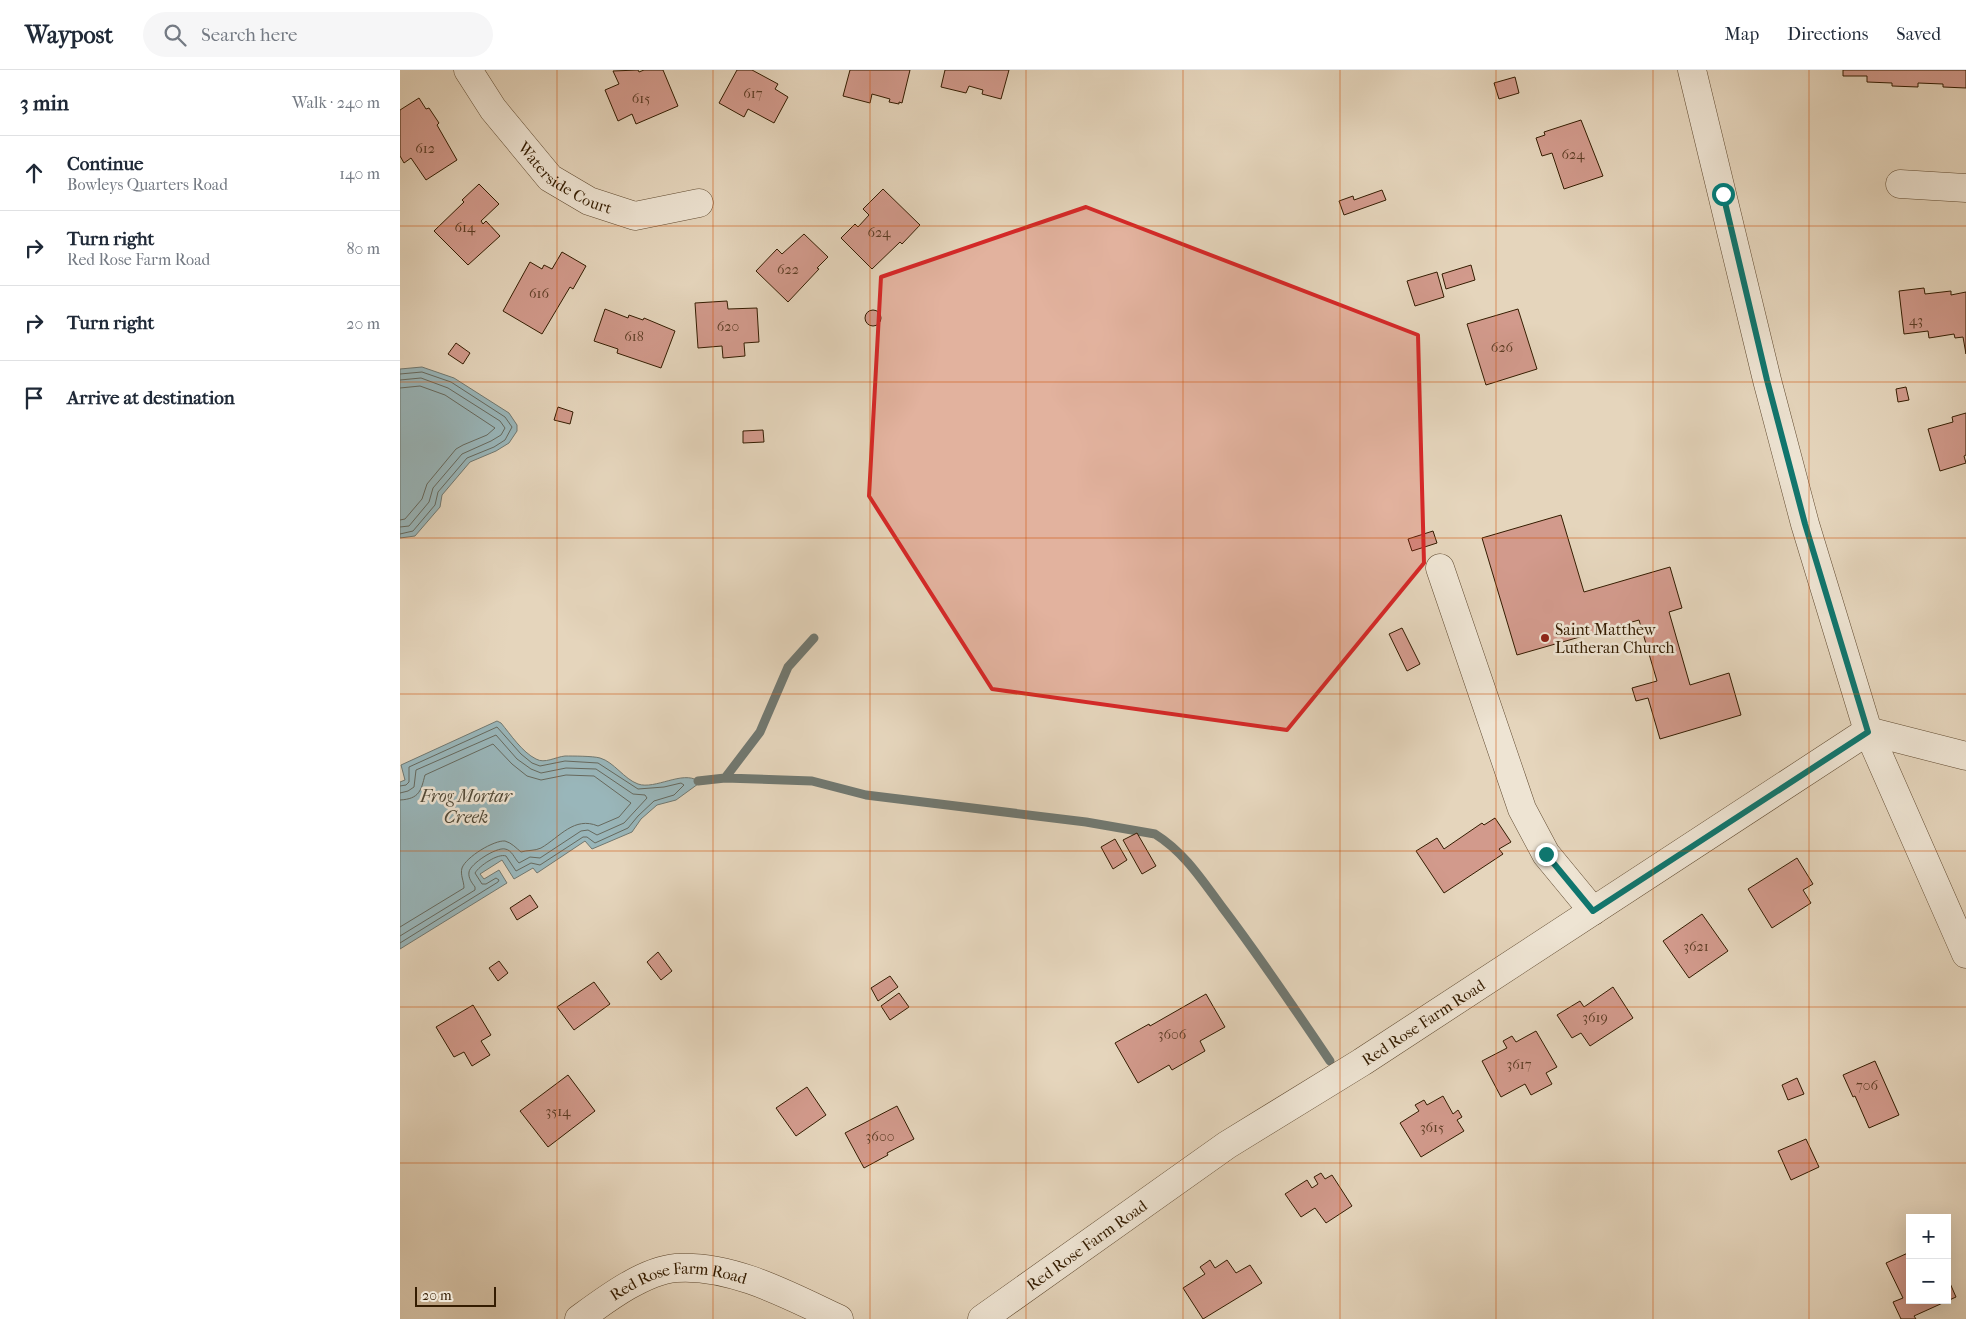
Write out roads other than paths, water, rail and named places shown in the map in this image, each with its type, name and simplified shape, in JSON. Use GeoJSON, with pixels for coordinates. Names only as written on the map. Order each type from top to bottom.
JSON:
{"type":"FeatureCollection","features":[{"type":"Feature","properties":{"kind":"street","name":"Waterside Court"},"geometry":{"type":"LineString","coordinates":[[468,70],[493,109],[550,178],[588,201],[635,216],[699,203]]}},
{"type":"Feature","properties":{"kind":"street"},"geometry":{"type":"LineString","coordinates":[[1692,70],[1767,380],[1805,524],[1868,732],[1966,954]]}},
{"type":"Feature","properties":{"kind":"street"},"geometry":{"type":"LineString","coordinates":[[1900,184],[1966,188]]}},
{"type":"Feature","properties":{"kind":"street"},"geometry":{"type":"LineString","coordinates":[[1440,568],[1522,809],[1546,854],[1593,911]]}},
{"type":"Feature","properties":{"kind":"street"},"geometry":{"type":"LineString","coordinates":[[1868,732],[1966,756]]}},
{"type":"Feature","properties":{"kind":"street","name":"Red Rose Farm Road"},"geometry":{"type":"LineString","coordinates":[[982,1319],[1227,1145],[1362,1062],[1868,732]]}},
{"type":"Feature","properties":{"kind":"street","name":"Red Rose Farm Road"},"geometry":{"type":"LineString","coordinates":[[578,1319],[619,1291],[656,1273],[676,1268],[708,1270],[750,1279],[839,1319]]}},
{"type":"Feature","properties":{"kind":"water"},"geometry":{"type":"Polygon","coordinates":[[[422,367],[454,378],[509,413],[517,425],[517,431],[509,443],[470,462],[442,495],[440,507],[415,536],[400,538],[400,369],[422,367]]]}},
{"type":"Feature","properties":{"kind":"water","name":"Frog Mortar Creek"},"geometry":{"type":"Polygon","coordinates":[[[497,721],[501,723],[526,752],[539,760],[546,761],[565,756],[597,757],[610,763],[638,784],[652,785],[677,779],[692,778],[698,781],[698,784],[676,800],[657,805],[641,819],[632,832],[592,849],[585,841],[537,873],[533,868],[514,879],[502,860],[480,874],[484,879],[499,870],[507,883],[400,949],[400,782],[405,780],[401,765],[497,721]]]}},
{"type":"Feature","properties":{"kind":"waterway"},"geometry":{"type":"LineString","coordinates":[[725,778],[760,732],[788,667],[814,638]]}},
{"type":"Feature","properties":{"kind":"waterway"},"geometry":{"type":"LineString","coordinates":[[698,781],[725,778],[812,781],[866,795],[1086,822],[1155,834],[1175,849],[1200,877],[1264,964],[1330,1061]]}},
{"type":"Feature","properties":{"kind":"place","name":"Saint Matthew Lutheran Church"},"geometry":{"type":"Point","coordinates":[1545,638]}}]}
